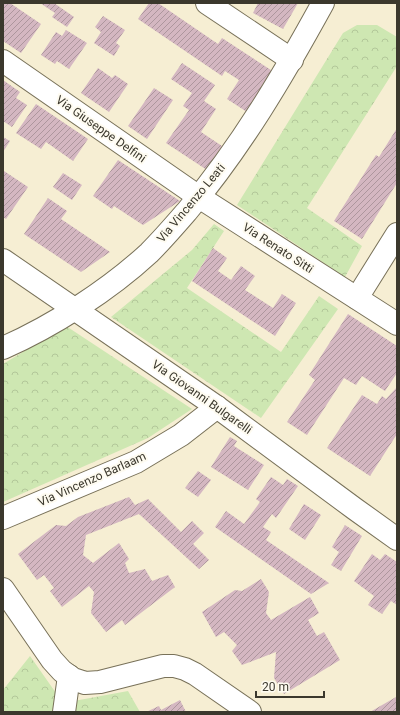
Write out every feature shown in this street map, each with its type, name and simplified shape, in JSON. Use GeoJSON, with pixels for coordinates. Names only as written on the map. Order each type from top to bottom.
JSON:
{"type":"FeatureCollection","features":[{"type":"Feature","properties":{"kind":"street"},"geometry":{"type":"LineString","coordinates":[[207,3],[292,60]]}},
{"type":"Feature","properties":{"kind":"street","name":"Via Vincenzo Leati"},"geometry":{"type":"LineString","coordinates":[[3,348],[41,329],[103,290],[149,253],[167,234],[222,168],[250,128],[292,60],[323,3]]}},
{"type":"Feature","properties":{"kind":"street","name":"Via Giuseppe Delfini"},"geometry":{"type":"LineString","coordinates":[[3,61],[199,197]]}},
{"type":"Feature","properties":{"kind":"street","name":"Via Renato Sitti"},"geometry":{"type":"LineString","coordinates":[[199,197],[397,324]]}},
{"type":"Feature","properties":{"kind":"street"},"geometry":{"type":"LineString","coordinates":[[357,298],[397,234]]}},
{"type":"Feature","properties":{"kind":"street","name":"Via Giovanni Bulgarelli"},"geometry":{"type":"LineString","coordinates":[[3,260],[217,407],[397,539]]}},
{"type":"Feature","properties":{"kind":"street","name":"Via Vincenzo Barlaam"},"geometry":{"type":"LineString","coordinates":[[3,518],[136,462],[181,435],[217,407]]}},
{"type":"Feature","properties":{"kind":"street"},"geometry":{"type":"LineString","coordinates":[[3,590],[52,660],[73,679],[85,682],[100,682],[163,666],[174,666],[195,674],[250,712]]}},
{"type":"Feature","properties":{"kind":"street"},"geometry":{"type":"LineString","coordinates":[[64,712],[69,676]]}},
{"type":"Feature","properties":{"kind":"green space"},"geometry":{"type":"Polygon","coordinates":[[[357,25],[377,25],[397,37],[397,66],[307,208],[362,246],[345,277],[237,205],[343,33],[357,25]]]}},
{"type":"Feature","properties":{"kind":"green space"},"geometry":{"type":"Polygon","coordinates":[[[214,224],[224,231],[187,288],[281,352],[319,296],[338,309],[261,418],[111,317],[192,250],[214,224]]]}},
{"type":"Feature","properties":{"kind":"green space"},"geometry":{"type":"Polygon","coordinates":[[[66,326],[192,409],[148,438],[3,502],[3,364],[66,326]]]}},
{"type":"Feature","properties":{"kind":"green space"},"geometry":{"type":"Polygon","coordinates":[[[30,656],[63,703],[128,691],[140,712],[3,712],[3,690],[30,656]]]}},
{"type":"Feature","properties":{"kind":"building"},"geometry":{"type":"Polygon","coordinates":[[[3,3],[10,3],[41,24],[21,53],[3,41],[3,3]]]}},
{"type":"Feature","properties":{"kind":"building"},"geometry":{"type":"Polygon","coordinates":[[[40,3],[54,3],[74,17],[67,27],[52,17],[55,13],[40,3]]]}},
{"type":"Feature","properties":{"kind":"building"},"geometry":{"type":"Polygon","coordinates":[[[149,3],[158,3],[218,44],[222,38],[274,72],[247,112],[227,99],[239,80],[225,71],[222,76],[138,19],[149,3]]]}},
{"type":"Feature","properties":{"kind":"building"},"geometry":{"type":"Polygon","coordinates":[[[258,3],[298,3],[283,29],[253,13],[258,3]]]}},
{"type":"Feature","properties":{"kind":"building"},"geometry":{"type":"Polygon","coordinates":[[[103,16],[125,30],[116,43],[120,46],[114,56],[94,43],[101,32],[95,27],[103,16]]]}},
{"type":"Feature","properties":{"kind":"building"},"geometry":{"type":"Polygon","coordinates":[[[66,30],[87,43],[69,69],[57,61],[55,64],[41,55],[56,32],[62,36],[66,30]]]}},
{"type":"Feature","properties":{"kind":"building"},"geometry":{"type":"Polygon","coordinates":[[[182,63],[215,85],[204,101],[216,109],[201,132],[222,146],[207,170],[166,143],[189,110],[183,106],[192,93],[171,79],[182,63]]]}},
{"type":"Feature","properties":{"kind":"building"},"geometry":{"type":"Polygon","coordinates":[[[98,68],[112,78],[115,75],[128,84],[109,112],[81,93],[98,68]]]}},
{"type":"Feature","properties":{"kind":"building"},"geometry":{"type":"Polygon","coordinates":[[[3,80],[20,92],[16,98],[27,105],[12,127],[3,121],[3,80]]]}},
{"type":"Feature","properties":{"kind":"building"},"geometry":{"type":"Polygon","coordinates":[[[154,88],[173,100],[147,139],[128,126],[154,88]]]}},
{"type":"Feature","properties":{"kind":"building"},"geometry":{"type":"Polygon","coordinates":[[[36,104],[88,139],[73,161],[46,142],[41,149],[16,133],[36,104]]]}},
{"type":"Feature","properties":{"kind":"building"},"geometry":{"type":"Polygon","coordinates":[[[397,128],[397,183],[362,239],[334,221],[376,155],[379,157],[397,128]]]}},
{"type":"Feature","properties":{"kind":"building"},"geometry":{"type":"Polygon","coordinates":[[[3,137],[10,141],[3,152],[3,137]]]}},
{"type":"Feature","properties":{"kind":"building"},"geometry":{"type":"Polygon","coordinates":[[[118,160],[180,201],[143,225],[114,206],[112,209],[93,196],[118,160]]]}},
{"type":"Feature","properties":{"kind":"building"},"geometry":{"type":"Polygon","coordinates":[[[4,171],[28,187],[6,219],[3,217],[4,171]]]}},
{"type":"Feature","properties":{"kind":"building"},"geometry":{"type":"Polygon","coordinates":[[[63,173],[82,185],[72,200],[53,187],[63,173]]]}},
{"type":"Feature","properties":{"kind":"building"},"geometry":{"type":"Polygon","coordinates":[[[48,198],[67,211],[61,219],[110,252],[81,272],[24,234],[48,198]]]}},
{"type":"Feature","properties":{"kind":"building"},"geometry":{"type":"Polygon","coordinates":[[[213,248],[227,258],[218,271],[231,280],[241,266],[255,276],[245,290],[273,308],[282,294],[296,303],[275,336],[192,281],[213,248]]]}},
{"type":"Feature","properties":{"kind":"building"},"geometry":{"type":"Polygon","coordinates":[[[348,314],[397,346],[397,373],[385,391],[362,376],[356,385],[344,378],[307,435],[287,422],[315,380],[309,375],[348,314]]]}},
{"type":"Feature","properties":{"kind":"building"},"geometry":{"type":"Polygon","coordinates":[[[397,387],[397,434],[370,476],[327,448],[362,395],[377,404],[382,396],[386,399],[397,387]]]}},
{"type":"Feature","properties":{"kind":"building"},"geometry":{"type":"Polygon","coordinates":[[[230,437],[237,441],[234,446],[264,465],[248,490],[211,467],[230,437]]]}},
{"type":"Feature","properties":{"kind":"building"},"geometry":{"type":"Polygon","coordinates":[[[198,471],[211,480],[198,497],[185,488],[198,471]]]}},
{"type":"Feature","properties":{"kind":"building"},"geometry":{"type":"Polygon","coordinates":[[[271,477],[283,485],[287,479],[298,486],[276,518],[272,514],[263,527],[271,532],[266,540],[329,583],[311,594],[215,527],[226,511],[244,524],[260,502],[256,499],[271,477]]]}},
{"type":"Feature","properties":{"kind":"building"},"geometry":{"type":"Polygon","coordinates":[[[129,497],[135,505],[148,499],[181,532],[192,521],[204,533],[193,544],[209,560],[199,569],[139,514],[86,535],[83,555],[93,563],[119,543],[129,559],[125,563],[129,573],[145,569],[152,581],[168,575],[175,587],[125,625],[122,620],[106,632],[91,613],[94,592],[89,586],[62,607],[50,591],[54,588],[44,575],[37,580],[18,554],[56,525],[66,526],[78,517],[129,497]]]}},
{"type":"Feature","properties":{"kind":"building"},"geometry":{"type":"Polygon","coordinates":[[[304,504],[321,515],[305,540],[289,529],[304,504]]]}},
{"type":"Feature","properties":{"kind":"building"},"geometry":{"type":"Polygon","coordinates":[[[345,525],[362,536],[341,571],[331,565],[339,552],[332,547],[345,525]]]}},
{"type":"Feature","properties":{"kind":"building"},"geometry":{"type":"Polygon","coordinates":[[[372,554],[380,560],[385,554],[397,562],[397,605],[391,601],[382,614],[368,605],[374,596],[354,581],[372,554]]]}},
{"type":"Feature","properties":{"kind":"building"},"geometry":{"type":"Polygon","coordinates":[[[261,579],[269,592],[266,613],[271,620],[310,597],[319,613],[308,620],[317,636],[324,632],[340,660],[284,694],[274,678],[276,652],[242,665],[232,651],[237,645],[224,632],[216,637],[202,612],[235,590],[242,591],[261,579]]]}},
{"type":"Feature","properties":{"kind":"building"},"geometry":{"type":"Polygon","coordinates":[[[396,697],[397,712],[370,712],[396,697]]]}},
{"type":"Feature","properties":{"kind":"building"},"geometry":{"type":"Polygon","coordinates":[[[180,700],[186,712],[146,712],[159,706],[161,710],[180,700]]]}}]}
